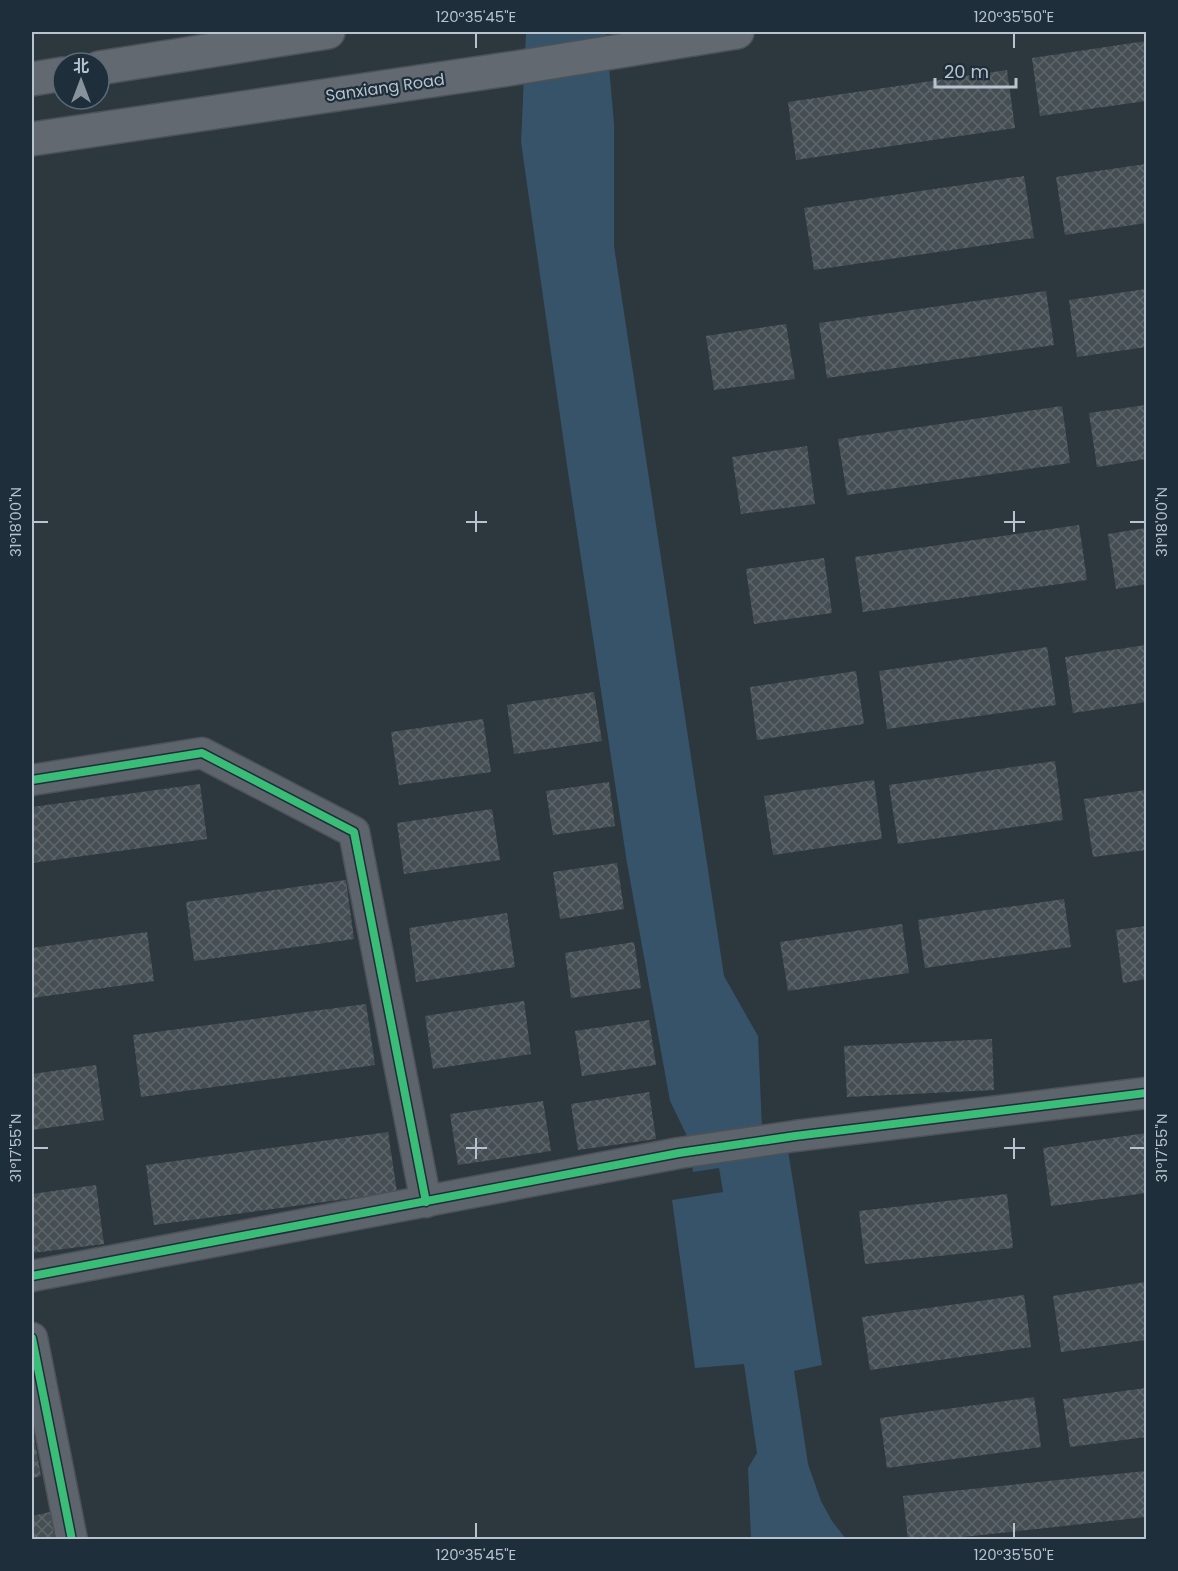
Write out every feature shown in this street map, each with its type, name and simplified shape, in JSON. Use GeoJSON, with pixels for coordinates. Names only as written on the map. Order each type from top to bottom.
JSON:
{"type":"FeatureCollection","features":[{"type":"Feature","properties":{"kind":"main road"},"geometry":{"type":"LineString","coordinates":[[111,66],[328,32]]}},
{"type":"Feature","properties":{"kind":"main road","name":"Sanxiang Road"},"geometry":{"type":"LineString","coordinates":[[32,139],[515,68],[737,32]]}},
{"type":"Feature","properties":{"kind":"main road"},"geometry":{"type":"LineString","coordinates":[[32,79],[51,76]]}},
{"type":"Feature","properties":{"kind":"street"},"geometry":{"type":"LineString","coordinates":[[32,780],[202,753],[354,832],[426,1202]]}},
{"type":"Feature","properties":{"kind":"street"},"geometry":{"type":"LineString","coordinates":[[32,1276],[679,1153],[795,1136],[1146,1093]]}},
{"type":"Feature","properties":{"kind":"street"},"geometry":{"type":"LineString","coordinates":[[32,1338],[72,1539]]}},
{"type":"Feature","properties":{"kind":"water"},"geometry":{"type":"Polygon","coordinates":[[[526,32],[606,32],[614,124],[614,246],[724,976],[758,1036],[762,1128],[784,1125],[822,1365],[794,1371],[808,1464],[821,1501],[832,1521],[846,1539],[751,1539],[748,1468],[757,1453],[744,1364],[695,1368],[672,1200],[723,1192],[719,1168],[693,1172],[688,1138],[670,1101],[627,863],[521,142],[526,32]]]}},
{"type":"Feature","properties":{"kind":"building"},"geometry":{"type":"Polygon","coordinates":[[[1146,41],[1146,101],[1040,116],[1032,58],[1146,41]]]}},
{"type":"Feature","properties":{"kind":"building"},"geometry":{"type":"Polygon","coordinates":[[[1007,70],[1015,128],[796,160],[788,102],[1007,70]]]}},
{"type":"Feature","properties":{"kind":"building"},"geometry":{"type":"Polygon","coordinates":[[[1146,164],[1146,223],[1065,235],[1056,177],[1146,164]]]}},
{"type":"Feature","properties":{"kind":"building"},"geometry":{"type":"Polygon","coordinates":[[[1024,176],[1034,238],[814,270],[804,208],[1024,176]]]}},
{"type":"Feature","properties":{"kind":"building"},"geometry":{"type":"Polygon","coordinates":[[[1146,289],[1146,347],[1077,357],[1069,300],[1146,289]]]}},
{"type":"Feature","properties":{"kind":"building"},"geometry":{"type":"Polygon","coordinates":[[[1046,291],[1054,345],[827,378],[819,323],[1046,291]]]}},
{"type":"Feature","properties":{"kind":"building"},"geometry":{"type":"Polygon","coordinates":[[[786,324],[795,379],[714,390],[706,336],[786,324]]]}},
{"type":"Feature","properties":{"kind":"building"},"geometry":{"type":"Polygon","coordinates":[[[1146,405],[1146,459],[1097,467],[1089,413],[1146,405]]]}},
{"type":"Feature","properties":{"kind":"building"},"geometry":{"type":"Polygon","coordinates":[[[1062,406],[1070,463],[847,495],[838,439],[1062,406]]]}},
{"type":"Feature","properties":{"kind":"building"},"geometry":{"type":"Polygon","coordinates":[[[807,446],[815,504],[741,514],[732,457],[807,446]]]}},
{"type":"Feature","properties":{"kind":"building"},"geometry":{"type":"Polygon","coordinates":[[[1079,525],[1087,580],[863,612],[855,557],[1079,525]]]}},
{"type":"Feature","properties":{"kind":"building"},"geometry":{"type":"Polygon","coordinates":[[[1146,528],[1146,584],[1116,589],[1108,534],[1146,528]]]}},
{"type":"Feature","properties":{"kind":"building"},"geometry":{"type":"Polygon","coordinates":[[[824,558],[832,613],[754,624],[746,569],[824,558]]]}},
{"type":"Feature","properties":{"kind":"building"},"geometry":{"type":"Polygon","coordinates":[[[1146,645],[1146,702],[1073,713],[1065,657],[1146,645]]]}},
{"type":"Feature","properties":{"kind":"building"},"geometry":{"type":"Polygon","coordinates":[[[1047,647],[1056,705],[887,729],[879,671],[1047,647]]]}},
{"type":"Feature","properties":{"kind":"building"},"geometry":{"type":"Polygon","coordinates":[[[856,671],[864,724],[757,740],[750,687],[856,671]]]}},
{"type":"Feature","properties":{"kind":"building"},"geometry":{"type":"Polygon","coordinates":[[[594,692],[602,741],[514,754],[507,705],[594,692]]]}},
{"type":"Feature","properties":{"kind":"building"},"geometry":{"type":"Polygon","coordinates":[[[483,719],[491,772],[399,785],[391,732],[483,719]]]}},
{"type":"Feature","properties":{"kind":"building"},"geometry":{"type":"Polygon","coordinates":[[[1055,761],[1063,820],[898,844],[889,785],[1055,761]]]}},
{"type":"Feature","properties":{"kind":"building"},"geometry":{"type":"Polygon","coordinates":[[[874,780],[882,839],[773,855],[764,796],[874,780]]]}},
{"type":"Feature","properties":{"kind":"building"},"geometry":{"type":"Polygon","coordinates":[[[609,782],[615,826],[553,835],[546,791],[609,782]]]}},
{"type":"Feature","properties":{"kind":"building"},"geometry":{"type":"Polygon","coordinates":[[[200,784],[207,839],[32,863],[32,807],[200,784]]]}},
{"type":"Feature","properties":{"kind":"building"},"geometry":{"type":"Polygon","coordinates":[[[1146,790],[1146,850],[1093,857],[1084,799],[1146,790]]]}},
{"type":"Feature","properties":{"kind":"building"},"geometry":{"type":"Polygon","coordinates":[[[492,809],[500,860],[404,874],[397,823],[492,809]]]}},
{"type":"Feature","properties":{"kind":"building"},"geometry":{"type":"Polygon","coordinates":[[[617,863],[624,909],[560,919],[553,872],[617,863]]]}},
{"type":"Feature","properties":{"kind":"building"},"geometry":{"type":"Polygon","coordinates":[[[346,880],[354,939],[194,961],[186,902],[346,880]]]}},
{"type":"Feature","properties":{"kind":"building"},"geometry":{"type":"Polygon","coordinates":[[[1064,899],[1071,947],[925,968],[918,920],[1064,899]]]}},
{"type":"Feature","properties":{"kind":"building"},"geometry":{"type":"Polygon","coordinates":[[[507,913],[515,967],[416,982],[409,928],[507,913]]]}},
{"type":"Feature","properties":{"kind":"building"},"geometry":{"type":"Polygon","coordinates":[[[902,924],[909,973],[788,991],[780,942],[902,924]]]}},
{"type":"Feature","properties":{"kind":"building"},"geometry":{"type":"Polygon","coordinates":[[[1146,926],[1146,979],[1123,983],[1116,930],[1146,926]]]}},
{"type":"Feature","properties":{"kind":"building"},"geometry":{"type":"Polygon","coordinates":[[[147,932],[154,981],[32,998],[32,948],[147,932]]]}},
{"type":"Feature","properties":{"kind":"building"},"geometry":{"type":"Polygon","coordinates":[[[634,942],[641,988],[571,998],[565,953],[634,942]]]}},
{"type":"Feature","properties":{"kind":"building"},"geometry":{"type":"Polygon","coordinates":[[[524,1001],[531,1054],[433,1069],[425,1016],[524,1001]]]}},
{"type":"Feature","properties":{"kind":"building"},"geometry":{"type":"Polygon","coordinates":[[[366,1004],[375,1065],[141,1097],[133,1035],[366,1004]]]}},
{"type":"Feature","properties":{"kind":"building"},"geometry":{"type":"Polygon","coordinates":[[[649,1020],[656,1065],[582,1076],[575,1031],[649,1020]]]}},
{"type":"Feature","properties":{"kind":"building"},"geometry":{"type":"Polygon","coordinates":[[[992,1039],[994,1090],[847,1097],[844,1046],[992,1039]]]}},
{"type":"Feature","properties":{"kind":"building"},"geometry":{"type":"Polygon","coordinates":[[[96,1065],[104,1120],[32,1130],[32,1074],[96,1065]]]}},
{"type":"Feature","properties":{"kind":"building"},"geometry":{"type":"Polygon","coordinates":[[[649,1092],[656,1139],[578,1150],[571,1104],[649,1092]]]}},
{"type":"Feature","properties":{"kind":"building"},"geometry":{"type":"Polygon","coordinates":[[[543,1101],[551,1151],[458,1165],[450,1114],[543,1101]]]}},
{"type":"Feature","properties":{"kind":"building"},"geometry":{"type":"Polygon","coordinates":[[[388,1132],[397,1192],[154,1225],[146,1165],[388,1132]]]}},
{"type":"Feature","properties":{"kind":"building"},"geometry":{"type":"Polygon","coordinates":[[[1146,1133],[1146,1193],[1051,1206],[1043,1148],[1146,1133]]]}},
{"type":"Feature","properties":{"kind":"building"},"geometry":{"type":"Polygon","coordinates":[[[96,1185],[104,1244],[32,1253],[32,1194],[96,1185]]]}},
{"type":"Feature","properties":{"kind":"building"},"geometry":{"type":"Polygon","coordinates":[[[1007,1194],[1013,1248],[865,1264],[859,1211],[1007,1194]]]}},
{"type":"Feature","properties":{"kind":"building"},"geometry":{"type":"Polygon","coordinates":[[[1146,1282],[1146,1340],[1061,1352],[1053,1296],[1146,1282]]]}},
{"type":"Feature","properties":{"kind":"building"},"geometry":{"type":"Polygon","coordinates":[[[1024,1295],[1031,1347],[870,1370],[862,1317],[1024,1295]]]}},
{"type":"Feature","properties":{"kind":"building"},"geometry":{"type":"Polygon","coordinates":[[[1146,1388],[1146,1437],[1070,1447],[1063,1399],[1146,1388]]]}},
{"type":"Feature","properties":{"kind":"building"},"geometry":{"type":"Polygon","coordinates":[[[1034,1397],[1041,1447],[887,1468],[880,1418],[1034,1397]]]}},
{"type":"Feature","properties":{"kind":"building"},"geometry":{"type":"Polygon","coordinates":[[[32,1431],[41,1476],[32,1478],[32,1431]]]}},
{"type":"Feature","properties":{"kind":"building"},"geometry":{"type":"Polygon","coordinates":[[[1146,1471],[1146,1517],[936,1540],[908,1540],[903,1496],[1146,1471]]]}},
{"type":"Feature","properties":{"kind":"building"},"geometry":{"type":"Polygon","coordinates":[[[50,1512],[55,1540],[32,1540],[32,1516],[50,1512]]]}},
{"type":"Feature","properties":{"kind":"cycle path"},"geometry":{"type":"LineString","coordinates":[[32,780],[202,753],[354,832],[426,1202]]}},
{"type":"Feature","properties":{"kind":"cycle path"},"geometry":{"type":"LineString","coordinates":[[32,1276],[679,1153],[795,1136],[1146,1093]]}},
{"type":"Feature","properties":{"kind":"cycle path"},"geometry":{"type":"LineString","coordinates":[[32,1338],[72,1540]]}}]}
